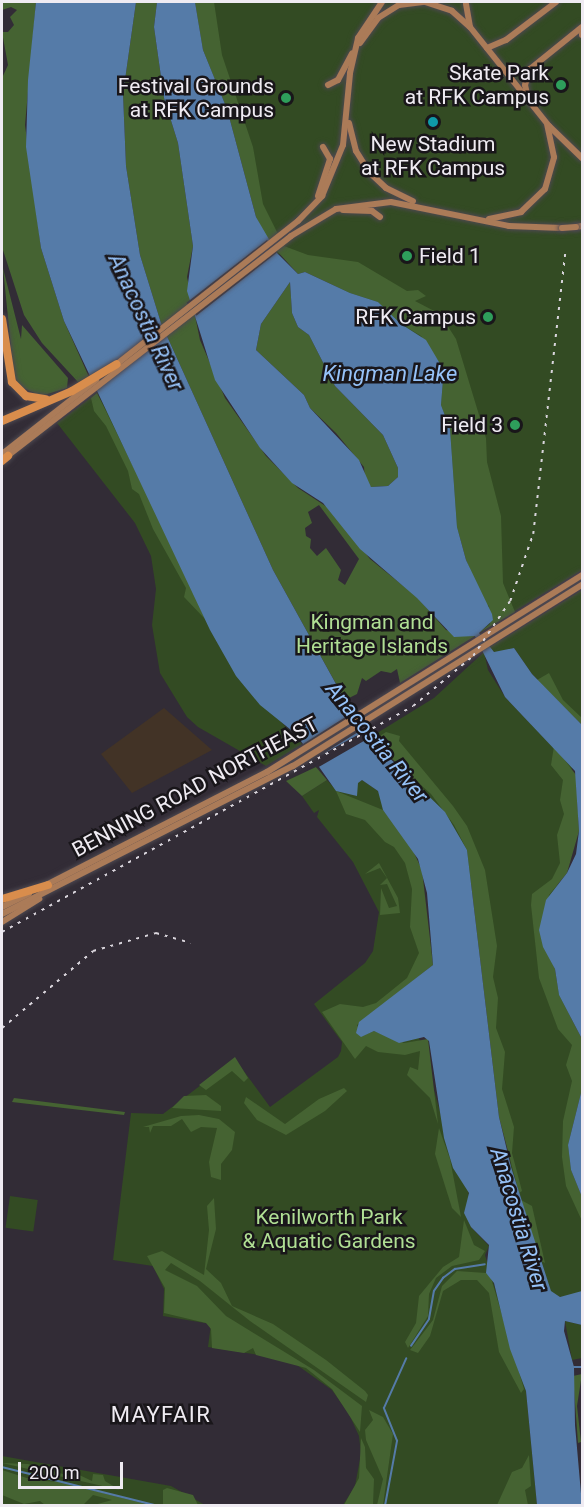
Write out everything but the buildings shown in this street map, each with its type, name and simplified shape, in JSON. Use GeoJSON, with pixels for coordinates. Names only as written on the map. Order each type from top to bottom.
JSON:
{"type":"FeatureCollection","features":[{"type":"Feature","properties":{"kind":"highway"},"geometry":{"type":"LineString","coordinates":[[2,319],[14,385],[29,397],[54,398]]}},
{"type":"Feature","properties":{"kind":"highway"},"geometry":{"type":"LineString","coordinates":[[2,421],[54,398],[117,364]]}},
{"type":"Feature","properties":{"kind":"highway"},"geometry":{"type":"LineString","coordinates":[[2,899],[51,886]]}},
{"type":"Feature","properties":{"kind":"main road"},"geometry":{"type":"LineString","coordinates":[[328,85],[338,80],[382,2]]}},
{"type":"Feature","properties":{"kind":"main road"},"geometry":{"type":"LineString","coordinates":[[364,31],[391,9],[414,2],[434,4],[456,13],[479,37],[556,134],[582,158]]}},
{"type":"Feature","properties":{"kind":"main road"},"geometry":{"type":"LineString","coordinates":[[487,48],[498,44],[556,2]]}},
{"type":"Feature","properties":{"kind":"main road"},"geometry":{"type":"LineString","coordinates":[[466,4],[470,27]]}},
{"type":"Feature","properties":{"kind":"main road"},"geometry":{"type":"LineString","coordinates":[[529,22],[531,14]]}},
{"type":"Feature","properties":{"kind":"main road"},"geometry":{"type":"LineString","coordinates":[[517,86],[582,27]]}},
{"type":"Feature","properties":{"kind":"main road"},"geometry":{"type":"LineString","coordinates":[[479,37],[498,44]]}},
{"type":"Feature","properties":{"kind":"main road"},"geometry":{"type":"LineString","coordinates":[[31,434],[289,233],[307,213],[335,171],[348,111],[355,50]]}},
{"type":"Feature","properties":{"kind":"main road"},"geometry":{"type":"LineString","coordinates":[[528,74],[525,88],[530,101]]}},
{"type":"Feature","properties":{"kind":"main road"},"geometry":{"type":"LineString","coordinates":[[348,111],[354,145],[369,172],[394,193],[432,208]]}},
{"type":"Feature","properties":{"kind":"main road"},"geometry":{"type":"LineString","coordinates":[[544,119],[554,147]]}},
{"type":"Feature","properties":{"kind":"main road"},"geometry":{"type":"LineString","coordinates":[[486,220],[510,216],[529,207],[545,189],[553,170],[556,134]]}},
{"type":"Feature","properties":{"kind":"main road"},"geometry":{"type":"LineString","coordinates":[[307,213],[320,191],[330,159],[323,147]]}},
{"type":"Feature","properties":{"kind":"main road"},"geometry":{"type":"LineString","coordinates":[[3,458],[117,364],[289,233],[325,214],[377,201],[432,208],[509,226],[562,228],[579,226]]}},
{"type":"Feature","properties":{"kind":"main road"},"geometry":{"type":"LineString","coordinates":[[325,214],[361,210],[380,217]]}},
{"type":"Feature","properties":{"kind":"main road","name":"BENNING ROAD NORTHEAST"},"geometry":{"type":"LineString","coordinates":[[2,907],[51,886],[293,766],[378,713],[475,647],[486,636],[582,575]]}},
{"type":"Feature","properties":{"kind":"main road","name":"BENNING ROAD NORTHEAST"},"geometry":{"type":"LineString","coordinates":[[2,914],[288,760],[374,706],[475,647],[490,642],[582,585]]}},
{"type":"Feature","properties":{"kind":"main road"},"geometry":{"type":"LineString","coordinates":[[2,922],[51,886]]}},
{"type":"Feature","properties":{"kind":"shaded area"},"geometry":{"type":"Polygon","coordinates":[[[164,708],[212,750],[132,793],[101,754],[164,708]]]}},
{"type":"Feature","properties":{"kind":"green space"},"geometry":{"type":"Polygon","coordinates":[[[2,2],[36,2],[25,125],[41,248],[64,321],[89,377],[78,382],[42,343],[24,315],[2,247],[2,78],[8,65],[2,32],[8,32],[14,25],[10,17],[17,10],[11,7],[2,10],[2,2]]]}},
{"type":"Feature","properties":{"kind":"green space","name":"Kingman and Heritage Islands"},"geometry":{"type":"Polygon","coordinates":[[[136,2],[157,2],[154,27],[164,98],[178,143],[193,246],[187,277],[200,340],[225,398],[266,456],[298,488],[330,509],[370,559],[417,597],[446,630],[475,636],[400,683],[397,669],[391,673],[381,671],[366,681],[362,678],[357,694],[345,700],[273,570],[161,323],[140,255],[126,166],[123,94],[136,2]],[[319,505],[308,512],[312,523],[305,528],[306,536],[311,539],[310,548],[317,556],[326,548],[341,570],[338,580],[345,585],[359,559],[319,505]]]}},
{"type":"Feature","properties":{"kind":"green space","name":"RFK Campus"},"geometry":{"type":"Polygon","coordinates":[[[195,2],[582,2],[582,570],[479,633],[493,620],[366,303],[277,253],[267,240],[227,109],[203,50],[195,2]]]}},
{"type":"Feature","properties":{"kind":"green space"},"geometry":{"type":"Polygon","coordinates":[[[195,2],[214,2],[222,55],[253,147],[263,204],[284,246],[308,255],[358,262],[407,291],[418,290],[426,296],[415,301],[440,314],[456,339],[486,438],[487,462],[501,516],[503,583],[515,612],[479,633],[490,624],[489,606],[484,603],[466,560],[457,527],[450,429],[441,405],[443,380],[439,362],[421,336],[401,324],[378,302],[350,293],[305,272],[298,274],[267,240],[256,217],[227,109],[203,50],[195,2]]]}},
{"type":"Feature","properties":{"kind":"green space"},"geometry":{"type":"Polygon","coordinates":[[[3,268],[21,339],[22,325],[68,378],[67,388],[41,396],[19,386],[14,377],[3,268]]]}},
{"type":"Feature","properties":{"kind":"green space"},"geometry":{"type":"Polygon","coordinates":[[[290,282],[292,313],[298,327],[309,335],[335,386],[383,435],[398,468],[398,477],[388,486],[371,487],[365,480],[364,467],[336,433],[310,408],[304,395],[256,350],[261,324],[290,282]]]}},
{"type":"Feature","properties":{"kind":"green space"},"geometry":{"type":"Polygon","coordinates":[[[97,393],[272,712],[302,744],[266,766],[198,727],[187,717],[160,673],[152,625],[156,589],[151,556],[135,523],[57,423],[97,393]]]}},
{"type":"Feature","properties":{"kind":"green space"},"geometry":{"type":"Polygon","coordinates":[[[97,393],[177,556],[205,619],[184,597],[186,588],[153,529],[139,494],[132,489],[128,471],[106,426],[94,411],[91,398],[97,393]]]}},
{"type":"Feature","properties":{"kind":"green space"},"geometry":{"type":"Polygon","coordinates":[[[582,590],[582,725],[532,674],[514,648],[496,653],[488,648],[582,590]]]}},
{"type":"Feature","properties":{"kind":"green space"},"geometry":{"type":"Polygon","coordinates":[[[484,652],[488,670],[505,697],[572,767],[548,960],[580,1042],[582,1064],[582,1089],[570,1136],[571,1170],[582,1197],[582,1291],[576,1295],[560,1297],[551,1292],[511,1167],[474,888],[411,775],[369,738],[434,698],[484,652]]]}},
{"type":"Feature","properties":{"kind":"green space"},"geometry":{"type":"Polygon","coordinates":[[[549,673],[563,700],[582,718],[582,725],[537,680],[549,673]]]}},
{"type":"Feature","properties":{"kind":"green space"},"geometry":{"type":"Polygon","coordinates":[[[386,732],[400,736],[399,741],[453,806],[467,826],[485,870],[497,946],[493,977],[498,998],[496,1028],[505,1052],[502,1089],[514,1127],[512,1153],[522,1191],[519,1193],[499,1117],[467,850],[454,825],[431,794],[372,741],[386,732]]]}},
{"type":"Feature","properties":{"kind":"green space"},"geometry":{"type":"Polygon","coordinates":[[[554,746],[576,775],[579,831],[567,873],[549,895],[541,936],[555,969],[559,995],[581,1037],[582,1089],[568,1145],[571,1170],[582,1197],[582,1221],[566,1186],[562,1157],[563,1121],[572,1081],[566,1065],[572,1045],[558,1029],[539,978],[531,905],[532,894],[552,879],[560,863],[557,835],[564,814],[560,800],[563,780],[551,765],[554,746]]]}},
{"type":"Feature","properties":{"kind":"green space"},"geometry":{"type":"Polygon","coordinates":[[[316,767],[327,780],[302,796],[286,781],[316,767]]]}},
{"type":"Feature","properties":{"kind":"green space","name":"Kenilworth Park & Aquatic Gardens"},"geometry":{"type":"Polygon","coordinates":[[[327,780],[336,790],[362,780],[378,791],[422,870],[419,1038],[458,1174],[468,1187],[471,1227],[489,1246],[485,1255],[526,1391],[537,1505],[343,1505],[355,1486],[361,1454],[359,1436],[349,1414],[332,1390],[290,1360],[208,1347],[211,1324],[163,1316],[164,1289],[153,1266],[113,1260],[131,1113],[163,1114],[235,1059],[270,1107],[338,1057],[341,1051],[342,1042],[314,1004],[365,963],[373,951],[379,912],[353,862],[317,817],[319,810],[314,813],[302,796],[327,780]]]}},
{"type":"Feature","properties":{"kind":"green space"},"geometry":{"type":"Polygon","coordinates":[[[336,791],[383,810],[409,842],[422,870],[433,965],[357,1025],[362,1036],[374,1031],[404,1043],[428,1039],[438,1124],[430,1098],[407,1075],[410,1067],[418,1070],[420,1051],[405,1055],[378,1052],[366,1046],[355,1059],[322,1012],[340,1004],[363,1007],[376,1003],[407,978],[419,953],[410,927],[412,889],[405,863],[394,847],[385,842],[365,820],[346,814],[336,791]]]}},
{"type":"Feature","properties":{"kind":"green space"},"geometry":{"type":"Polygon","coordinates":[[[379,863],[398,898],[400,913],[380,915],[381,888],[389,908],[397,906],[387,884],[380,885],[387,878],[380,868],[365,874],[379,863]]]}},
{"type":"Feature","properties":{"kind":"green space"},"geometry":{"type":"Polygon","coordinates":[[[235,1057],[248,1078],[244,1082],[232,1071],[206,1090],[199,1085],[235,1057]]]}},
{"type":"Feature","properties":{"kind":"green space"},"geometry":{"type":"Polygon","coordinates":[[[344,1088],[347,1091],[325,1111],[286,1135],[257,1120],[244,1103],[246,1097],[285,1124],[319,1099],[344,1088]]]}},
{"type":"Feature","properties":{"kind":"green space"},"geometry":{"type":"Polygon","coordinates":[[[206,1095],[221,1106],[221,1111],[172,1108],[184,1096],[206,1095]]]}},
{"type":"Feature","properties":{"kind":"green space"},"geometry":{"type":"Polygon","coordinates":[[[14,1098],[125,1112],[124,1115],[12,1102],[14,1098]]]}},
{"type":"Feature","properties":{"kind":"green space"},"geometry":{"type":"Polygon","coordinates":[[[199,1115],[219,1119],[235,1132],[232,1150],[221,1164],[221,1180],[211,1177],[209,1162],[217,1128],[201,1127],[191,1132],[182,1119],[171,1126],[153,1126],[150,1133],[149,1127],[143,1127],[181,1116],[199,1115]]]}},
{"type":"Feature","properties":{"kind":"green space"},"geometry":{"type":"Polygon","coordinates":[[[439,1128],[450,1159],[461,1217],[452,1208],[435,1154],[439,1128]]]}},
{"type":"Feature","properties":{"kind":"green space"},"geometry":{"type":"Polygon","coordinates":[[[10,1196],[38,1200],[33,1232],[6,1228],[10,1196]]]}},
{"type":"Feature","properties":{"kind":"green space"},"geometry":{"type":"Polygon","coordinates":[[[214,1198],[216,1229],[206,1269],[221,1283],[232,1306],[273,1324],[326,1360],[365,1391],[368,1395],[366,1402],[250,1321],[200,1281],[171,1263],[165,1270],[197,1286],[226,1316],[314,1370],[362,1406],[360,1432],[332,1389],[306,1368],[256,1355],[253,1348],[244,1353],[212,1348],[211,1329],[206,1323],[164,1313],[165,1288],[147,1256],[162,1251],[204,1275],[209,1230],[207,1206],[214,1198]]]}},
{"type":"Feature","properties":{"kind":"green space"},"geometry":{"type":"Polygon","coordinates":[[[521,1200],[532,1206],[545,1263],[539,1260],[521,1200]]]}},
{"type":"Feature","properties":{"kind":"green space"},"geometry":{"type":"Polygon","coordinates":[[[464,1220],[474,1245],[485,1251],[479,1260],[452,1266],[436,1278],[429,1294],[428,1316],[408,1348],[405,1342],[416,1323],[419,1296],[443,1267],[459,1257],[464,1220]]]}},
{"type":"Feature","properties":{"kind":"green space"},"geometry":{"type":"Polygon","coordinates":[[[457,1271],[486,1273],[491,1278],[524,1389],[521,1393],[499,1352],[489,1293],[477,1280],[461,1280],[443,1291],[430,1336],[418,1353],[410,1350],[433,1320],[442,1286],[457,1271]]]}},
{"type":"Feature","properties":{"kind":"green space"},"geometry":{"type":"Polygon","coordinates":[[[565,1321],[582,1325],[582,1358],[572,1360],[565,1321]]]}},
{"type":"Feature","properties":{"kind":"green space"},"geometry":{"type":"Polygon","coordinates":[[[582,1374],[577,1406],[581,1442],[578,1443],[573,1376],[582,1374]]]}},
{"type":"Feature","properties":{"kind":"green space"},"geometry":{"type":"Polygon","coordinates":[[[369,1410],[383,1417],[393,1434],[383,1505],[377,1505],[383,1479],[366,1440],[365,1430],[373,1420],[369,1410]]]}},
{"type":"Feature","properties":{"kind":"green space"},"geometry":{"type":"Polygon","coordinates":[[[361,1438],[365,1447],[366,1468],[374,1479],[373,1505],[344,1505],[359,1478],[361,1438]]]}},
{"type":"Feature","properties":{"kind":"green space"},"geometry":{"type":"Polygon","coordinates":[[[529,1455],[531,1486],[525,1490],[528,1505],[497,1505],[512,1472],[522,1468],[529,1455]]]}},
{"type":"Feature","properties":{"kind":"green space"},"geometry":{"type":"Polygon","coordinates":[[[2,1456],[171,1486],[205,1505],[2,1505],[2,1456]]]}},
{"type":"Feature","properties":{"kind":"green space"},"geometry":{"type":"Polygon","coordinates":[[[2,1463],[28,1464],[70,1476],[75,1473],[92,1481],[93,1474],[103,1475],[105,1481],[120,1490],[2,1463]]]}},
{"type":"Feature","properties":{"kind":"green space"},"geometry":{"type":"Polygon","coordinates":[[[2,1470],[33,1480],[59,1482],[150,1505],[94,1505],[112,1500],[93,1495],[83,1505],[45,1505],[40,1501],[24,1504],[2,1495],[2,1470]]]}},
{"type":"Feature","properties":{"kind":"green space"},"geometry":{"type":"Polygon","coordinates":[[[167,1488],[193,1495],[198,1505],[163,1504],[163,1490],[167,1488]]]}},
{"type":"Feature","properties":{"kind":"water","name":"Anacostia River"},"geometry":{"type":"Polygon","coordinates":[[[36,2],[136,2],[123,94],[126,166],[140,255],[161,323],[273,570],[341,693],[369,738],[445,812],[467,850],[499,1117],[511,1167],[551,1291],[560,1297],[582,1291],[582,1325],[565,1321],[564,1331],[574,1367],[575,1425],[582,1505],[537,1505],[526,1391],[510,1349],[494,1283],[486,1273],[489,1245],[471,1227],[464,1213],[469,1193],[453,1168],[444,1138],[429,1041],[424,1037],[399,1043],[374,1031],[361,1037],[356,1033],[359,1022],[433,965],[427,893],[418,859],[383,810],[378,791],[362,780],[358,783],[357,796],[336,791],[296,734],[260,705],[236,676],[210,630],[64,321],[41,248],[26,147],[28,80],[36,2]]]}},
{"type":"Feature","properties":{"kind":"water","name":"Kingman Lake"},"geometry":{"type":"Polygon","coordinates":[[[157,2],[195,2],[203,50],[227,109],[256,217],[277,253],[298,274],[305,272],[350,293],[378,302],[401,324],[426,340],[439,362],[443,380],[441,405],[450,429],[457,527],[466,560],[493,620],[479,633],[494,652],[514,648],[532,674],[582,725],[582,1064],[581,1037],[559,995],[555,969],[543,947],[539,930],[546,900],[567,873],[576,854],[579,831],[575,771],[505,697],[475,636],[454,637],[417,598],[360,549],[323,503],[292,483],[260,448],[215,380],[187,291],[193,246],[178,143],[164,98],[154,27],[157,2]],[[290,282],[261,324],[256,350],[304,395],[310,408],[359,460],[371,487],[388,486],[398,477],[398,468],[383,435],[335,386],[309,335],[298,327],[292,313],[290,282]]]}},
{"type":"Feature","properties":{"kind":"water"},"geometry":{"type":"Polygon","coordinates":[[[582,1089],[582,1197],[571,1170],[568,1145],[582,1089]]]}},
{"type":"Feature","properties":{"kind":"pier"},"geometry":{"type":"Polygon","coordinates":[[[267,240],[277,253],[196,315],[187,303],[267,240]]]}},
{"type":"Feature","properties":{"kind":"pier"},"geometry":{"type":"Polygon","coordinates":[[[355,711],[366,727],[321,755],[365,731],[369,738],[317,768],[300,746],[355,711]]]}},
{"type":"Feature","properties":{"kind":"waterway"},"geometry":{"type":"LineString","coordinates":[[411,1346],[429,1319],[434,1291],[443,1278],[455,1269],[485,1264]]}},
{"type":"Feature","properties":{"kind":"waterway"},"geometry":{"type":"LineString","coordinates":[[385,1506],[397,1441],[384,1408],[406,1359]]}},
{"type":"Feature","properties":{"kind":"waterway"},"geometry":{"type":"LineString","coordinates":[[574,1367],[582,1367]]}},
{"type":"Feature","properties":{"kind":"waterway"},"geometry":{"type":"LineString","coordinates":[[2,1467],[159,1506]]}},
{"type":"Feature","properties":{"kind":"railway"},"geometry":{"type":"LineString","coordinates":[[2,932],[413,706],[473,656],[510,601],[533,534],[565,252]]}},
{"type":"Feature","properties":{"kind":"railway"},"geometry":{"type":"LineString","coordinates":[[2,1028],[93,951],[156,933],[191,943]]}},
{"type":"Feature","properties":{"kind":"place","name":"Skate Park at RFK Campus"},"geometry":{"type":"Point","coordinates":[561,85]}},
{"type":"Feature","properties":{"kind":"place","name":"Festival Grounds at RFK Campus"},"geometry":{"type":"Point","coordinates":[286,98]}},
{"type":"Feature","properties":{"kind":"place","name":"New Stadium at RFK Campus"},"geometry":{"type":"Point","coordinates":[433,122]}},
{"type":"Feature","properties":{"kind":"place","name":"Field 1"},"geometry":{"type":"Point","coordinates":[407,256]}},
{"type":"Feature","properties":{"kind":"place","name":"RFK Campus"},"geometry":{"type":"Point","coordinates":[488,317]}},
{"type":"Feature","properties":{"kind":"place","name":"Field 3"},"geometry":{"type":"Point","coordinates":[515,425]}},
{"type":"Feature","properties":{"kind":"district","name":"MAYFAIR"},"geometry":{"type":"Point","coordinates":[161,1415]}}]}
